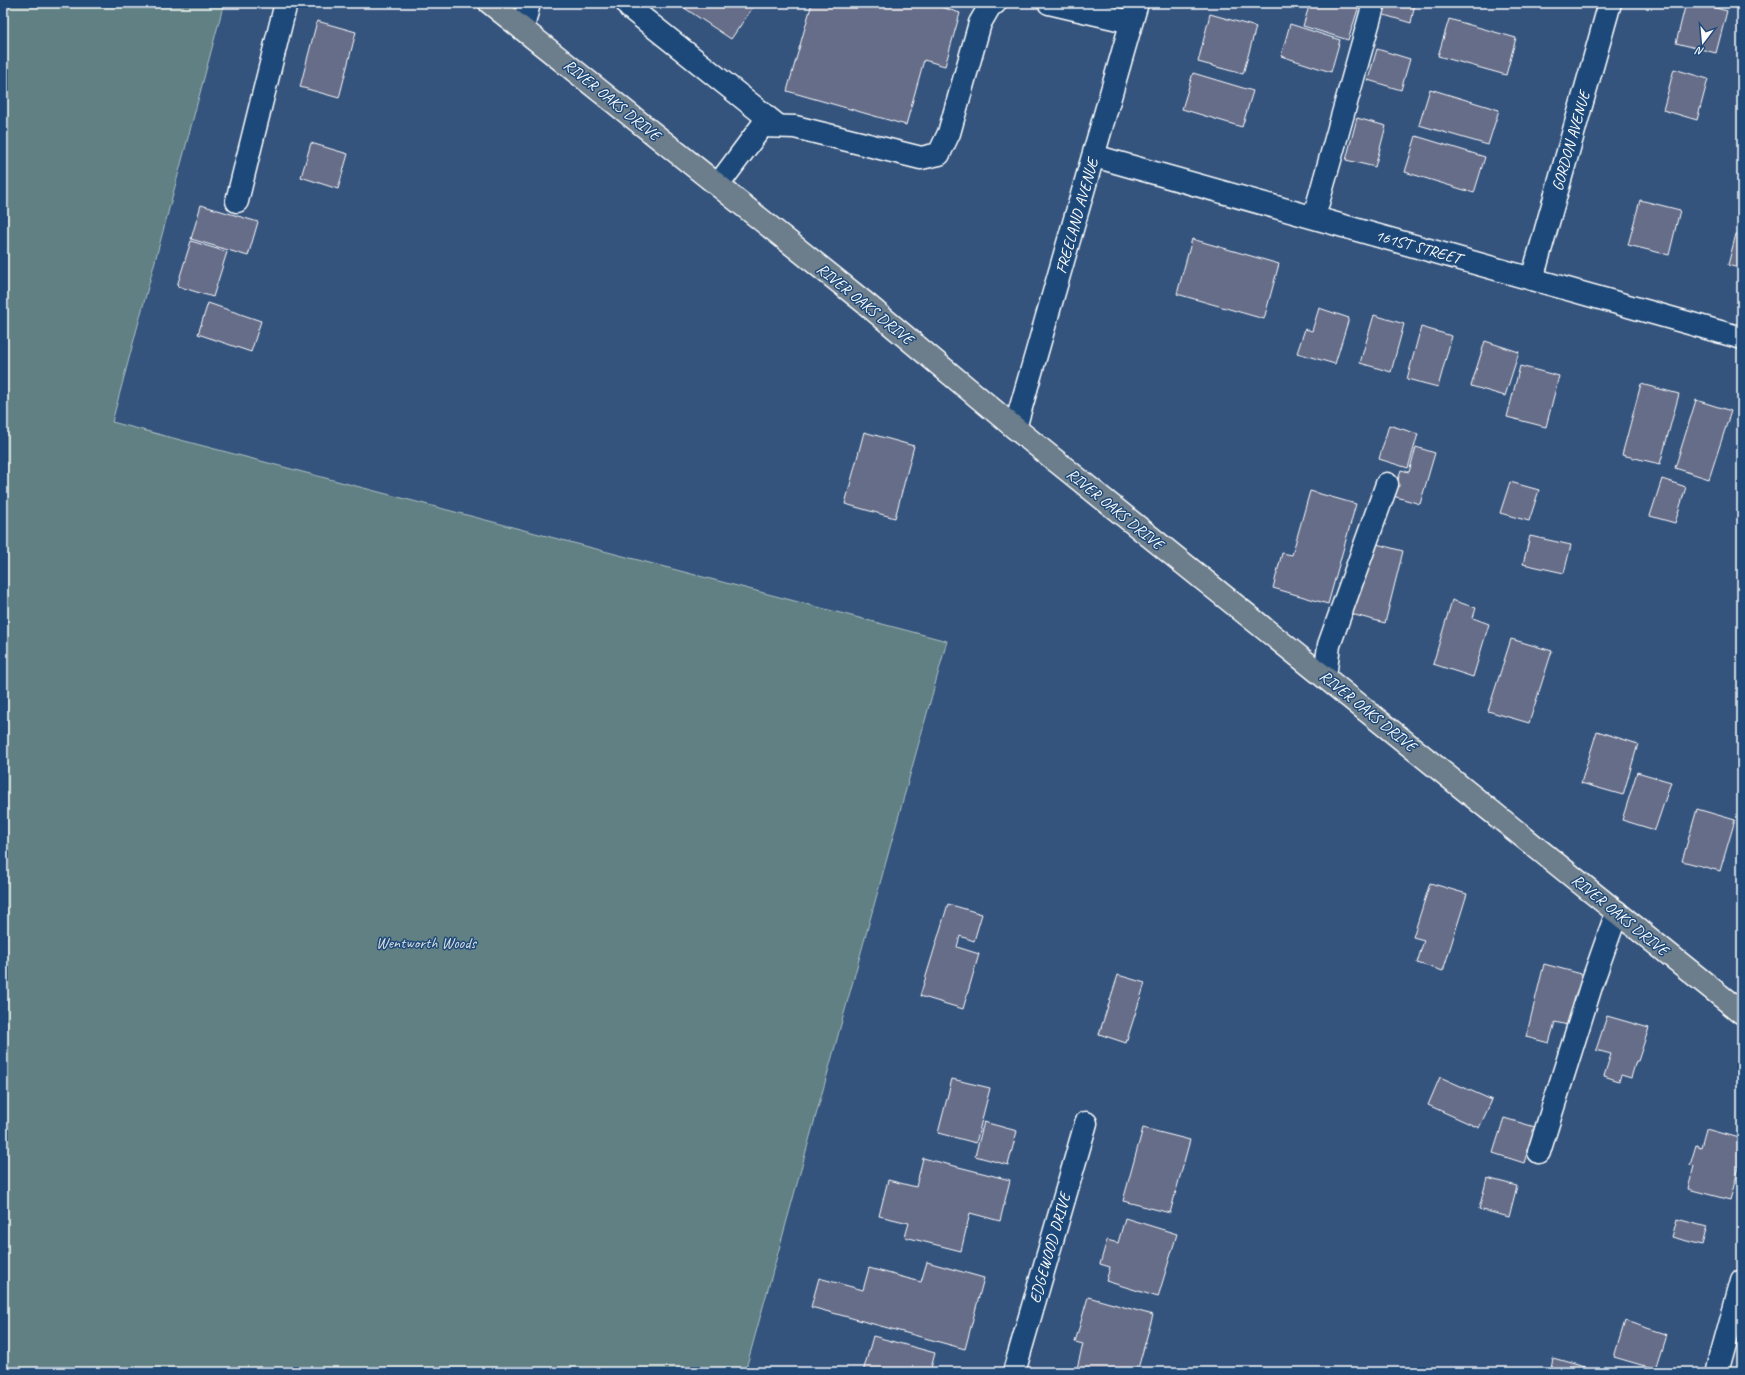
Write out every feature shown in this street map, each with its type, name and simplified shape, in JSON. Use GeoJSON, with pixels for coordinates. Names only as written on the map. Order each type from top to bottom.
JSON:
{"type":"FeatureCollection","features":[{"type":"Feature","properties":{"kind":"main road","name":"RIVER OAKS DRIVE"},"geometry":{"type":"LineString","coordinates":[[490,3],[864,302],[1015,428],[1742,1013]]}},
{"type":"Feature","properties":{"kind":"street"},"geometry":{"type":"LineString","coordinates":[[237,201],[286,3]]}},
{"type":"Feature","properties":{"kind":"street"},"geometry":{"type":"LineString","coordinates":[[523,28],[529,3]]}},
{"type":"Feature","properties":{"kind":"street"},"geometry":{"type":"LineString","coordinates":[[627,3],[630,8],[777,125]]}},
{"type":"Feature","properties":{"kind":"street"},"geometry":{"type":"LineString","coordinates":[[718,185],[762,126],[777,125],[795,127],[921,158],[939,154],[949,133],[980,23],[991,4],[995,3]]}},
{"type":"Feature","properties":{"kind":"street"},"geometry":{"type":"LineString","coordinates":[[1049,3],[1134,13]]}},
{"type":"Feature","properties":{"kind":"street"},"geometry":{"type":"LineString","coordinates":[[1314,218],[1374,3]]}},
{"type":"Feature","properties":{"kind":"street","name":"GORDON AVENUE"},"geometry":{"type":"LineString","coordinates":[[1532,279],[1610,3]]}},
{"type":"Feature","properties":{"kind":"street","name":"FREELAND AVENUE"},"geometry":{"type":"LineString","coordinates":[[1015,428],[1134,13]]}},
{"type":"Feature","properties":{"kind":"street","name":"161ST STREET"},"geometry":{"type":"LineString","coordinates":[[1094,156],[1742,338]]}},
{"type":"Feature","properties":{"kind":"street"},"geometry":{"type":"LineString","coordinates":[[1326,677],[1329,645],[1387,484]]}},
{"type":"Feature","properties":{"kind":"street"},"geometry":{"type":"LineString","coordinates":[[1539,1152],[1593,980],[1618,912]]}},
{"type":"Feature","properties":{"kind":"street","name":"EDGEWOOD DRIVE"},"geometry":{"type":"LineString","coordinates":[[1014,1372],[1086,1123]]}},
{"type":"Feature","properties":{"kind":"street"},"geometry":{"type":"LineString","coordinates":[[1717,1372],[1742,1281]]}},
{"type":"Feature","properties":{"kind":"green space","name":"Wentworth Woods"},"geometry":{"type":"Polygon","coordinates":[[[3,3],[224,3],[112,422],[947,641],[745,1372],[3,1372],[3,3]]]}},
{"type":"Feature","properties":{"kind":"building"},"geometry":{"type":"Polygon","coordinates":[[[677,3],[756,3],[731,39],[677,3]]]}},
{"type":"Feature","properties":{"kind":"building"},"geometry":{"type":"Polygon","coordinates":[[[812,3],[929,3],[960,13],[945,66],[924,60],[906,125],[787,91],[812,3]]]}},
{"type":"Feature","properties":{"kind":"building"},"geometry":{"type":"Polygon","coordinates":[[[1310,3],[1360,3],[1348,40],[1303,26],[1310,3]]]}},
{"type":"Feature","properties":{"kind":"building"},"geometry":{"type":"Polygon","coordinates":[[[1387,3],[1415,3],[1411,23],[1384,15],[1387,3]]]}},
{"type":"Feature","properties":{"kind":"building"},"geometry":{"type":"Polygon","coordinates":[[[1686,3],[1697,3],[1727,11],[1716,53],[1676,43],[1686,3]]]}},
{"type":"Feature","properties":{"kind":"building"},"geometry":{"type":"Polygon","coordinates":[[[1210,14],[1256,27],[1243,74],[1198,62],[1210,14]]]}},
{"type":"Feature","properties":{"kind":"building"},"geometry":{"type":"Polygon","coordinates":[[[1449,19],[1516,38],[1506,75],[1438,56],[1449,19]]]}},
{"type":"Feature","properties":{"kind":"building"},"geometry":{"type":"Polygon","coordinates":[[[317,21],[356,32],[339,98],[300,87],[317,21]]]}},
{"type":"Feature","properties":{"kind":"building"},"geometry":{"type":"Polygon","coordinates":[[[1290,24],[1340,40],[1331,72],[1281,56],[1290,24]]]}},
{"type":"Feature","properties":{"kind":"building"},"geometry":{"type":"Polygon","coordinates":[[[1377,49],[1410,59],[1401,90],[1368,80],[1377,49]]]}},
{"type":"Feature","properties":{"kind":"building"},"geometry":{"type":"Polygon","coordinates":[[[1674,69],[1708,79],[1697,120],[1663,110],[1674,69]]]}},
{"type":"Feature","properties":{"kind":"building"},"geometry":{"type":"Polygon","coordinates":[[[1193,73],[1253,91],[1242,127],[1182,109],[1193,73]]]}},
{"type":"Feature","properties":{"kind":"building"},"geometry":{"type":"Polygon","coordinates":[[[1430,89],[1499,110],[1488,145],[1419,125],[1430,89]]]}},
{"type":"Feature","properties":{"kind":"building"},"geometry":{"type":"Polygon","coordinates":[[[1357,118],[1386,126],[1375,167],[1346,160],[1357,118]]]}},
{"type":"Feature","properties":{"kind":"building"},"geometry":{"type":"Polygon","coordinates":[[[1416,136],[1485,157],[1474,193],[1405,172],[1416,136]]]}},
{"type":"Feature","properties":{"kind":"building"},"geometry":{"type":"Polygon","coordinates":[[[311,143],[348,154],[338,189],[301,177],[311,143]]]}},
{"type":"Feature","properties":{"kind":"building"},"geometry":{"type":"Polygon","coordinates":[[[1640,200],[1680,210],[1669,255],[1628,245],[1640,200]]]}},
{"type":"Feature","properties":{"kind":"building"},"geometry":{"type":"Polygon","coordinates":[[[201,205],[258,222],[248,256],[191,239],[201,205]]]}},
{"type":"Feature","properties":{"kind":"building"},"geometry":{"type":"Polygon","coordinates":[[[1736,234],[1742,235],[1742,269],[1728,265],[1736,234]]]}},
{"type":"Feature","properties":{"kind":"building"},"geometry":{"type":"Polygon","coordinates":[[[1192,239],[1279,264],[1264,319],[1177,294],[1192,239]]]}},
{"type":"Feature","properties":{"kind":"building"},"geometry":{"type":"Polygon","coordinates":[[[191,241],[227,252],[213,297],[177,286],[191,241]]]}},
{"type":"Feature","properties":{"kind":"building"},"geometry":{"type":"Polygon","coordinates":[[[208,303],[261,321],[251,352],[198,334],[208,303]]]}},
{"type":"Feature","properties":{"kind":"building"},"geometry":{"type":"Polygon","coordinates":[[[1319,308],[1349,318],[1335,364],[1297,353],[1305,329],[1312,331],[1319,308]]]}},
{"type":"Feature","properties":{"kind":"building"},"geometry":{"type":"Polygon","coordinates":[[[1374,315],[1404,324],[1391,372],[1360,363],[1374,315]]]}},
{"type":"Feature","properties":{"kind":"building"},"geometry":{"type":"Polygon","coordinates":[[[1421,327],[1452,336],[1438,387],[1407,379],[1421,327]]]}},
{"type":"Feature","properties":{"kind":"building"},"geometry":{"type":"Polygon","coordinates":[[[1485,341],[1519,352],[1505,396],[1471,386],[1485,341]]]}},
{"type":"Feature","properties":{"kind":"building"},"geometry":{"type":"Polygon","coordinates":[[[1520,366],[1559,376],[1546,427],[1507,417],[1520,366]]]}},
{"type":"Feature","properties":{"kind":"building"},"geometry":{"type":"Polygon","coordinates":[[[1641,384],[1679,394],[1660,464],[1622,455],[1641,384]]]}},
{"type":"Feature","properties":{"kind":"building"},"geometry":{"type":"Polygon","coordinates":[[[1696,400],[1731,411],[1709,479],[1675,468],[1696,400]]]}},
{"type":"Feature","properties":{"kind":"building"},"geometry":{"type":"Polygon","coordinates":[[[1389,425],[1418,434],[1408,468],[1379,459],[1389,425]]]}},
{"type":"Feature","properties":{"kind":"building"},"geometry":{"type":"Polygon","coordinates":[[[864,432],[914,446],[895,518],[845,504],[864,432]]]}},
{"type":"Feature","properties":{"kind":"building"},"geometry":{"type":"Polygon","coordinates":[[[1416,447],[1435,453],[1420,504],[1393,496],[1401,470],[1409,472],[1416,447]]]}},
{"type":"Feature","properties":{"kind":"building"},"geometry":{"type":"Polygon","coordinates":[[[1662,479],[1686,487],[1675,523],[1650,516],[1662,479]]]}},
{"type":"Feature","properties":{"kind":"building"},"geometry":{"type":"Polygon","coordinates":[[[1510,482],[1539,490],[1529,521],[1500,513],[1510,482]]]}},
{"type":"Feature","properties":{"kind":"building"},"geometry":{"type":"Polygon","coordinates":[[[1310,491],[1356,504],[1328,604],[1273,588],[1282,553],[1292,555],[1310,491]]]}},
{"type":"Feature","properties":{"kind":"building"},"geometry":{"type":"Polygon","coordinates":[[[1530,536],[1571,545],[1564,573],[1523,564],[1530,536]]]}},
{"type":"Feature","properties":{"kind":"building"},"geometry":{"type":"Polygon","coordinates":[[[1369,542],[1403,551],[1385,623],[1351,614],[1369,542]]]}},
{"type":"Feature","properties":{"kind":"building"},"geometry":{"type":"Polygon","coordinates":[[[1452,600],[1476,608],[1473,618],[1489,624],[1473,677],[1433,664],[1452,600]]]}},
{"type":"Feature","properties":{"kind":"building"},"geometry":{"type":"Polygon","coordinates":[[[1511,639],[1552,651],[1529,723],[1488,711],[1511,639]]]}},
{"type":"Feature","properties":{"kind":"building"},"geometry":{"type":"Polygon","coordinates":[[[1597,731],[1638,744],[1623,795],[1581,783],[1597,731]]]}},
{"type":"Feature","properties":{"kind":"building"},"geometry":{"type":"Polygon","coordinates":[[[1637,772],[1671,782],[1655,830],[1622,820],[1637,772]]]}},
{"type":"Feature","properties":{"kind":"building"},"geometry":{"type":"Polygon","coordinates":[[[1697,809],[1735,820],[1720,871],[1682,861],[1697,809]]]}},
{"type":"Feature","properties":{"kind":"building"},"geometry":{"type":"Polygon","coordinates":[[[1430,883],[1467,894],[1443,971],[1417,963],[1424,940],[1413,937],[1430,883]]]}},
{"type":"Feature","properties":{"kind":"building"},"geometry":{"type":"Polygon","coordinates":[[[948,904],[982,914],[974,941],[960,936],[957,947],[979,954],[963,1009],[920,996],[948,904]]]}},
{"type":"Feature","properties":{"kind":"building"},"geometry":{"type":"Polygon","coordinates":[[[1544,964],[1589,976],[1576,1027],[1555,1022],[1549,1043],[1526,1037],[1544,964]]]}},
{"type":"Feature","properties":{"kind":"building"},"geometry":{"type":"Polygon","coordinates":[[[1118,975],[1145,983],[1126,1043],[1099,1034],[1118,975]]]}},
{"type":"Feature","properties":{"kind":"building"},"geometry":{"type":"Polygon","coordinates":[[[1607,1016],[1649,1028],[1631,1078],[1621,1075],[1619,1081],[1604,1076],[1611,1054],[1596,1050],[1607,1016]]]}},
{"type":"Feature","properties":{"kind":"building"},"geometry":{"type":"Polygon","coordinates":[[[1440,1077],[1492,1100],[1479,1128],[1428,1105],[1440,1077]]]}},
{"type":"Feature","properties":{"kind":"building"},"geometry":{"type":"Polygon","coordinates":[[[952,1079],[990,1088],[976,1143],[938,1133],[952,1079]]]}},
{"type":"Feature","properties":{"kind":"building"},"geometry":{"type":"Polygon","coordinates":[[[1504,1118],[1535,1127],[1524,1163],[1493,1153],[1504,1118]]]}},
{"type":"Feature","properties":{"kind":"building"},"geometry":{"type":"Polygon","coordinates":[[[984,1122],[1017,1131],[1008,1165],[975,1156],[984,1122]]]}},
{"type":"Feature","properties":{"kind":"building"},"geometry":{"type":"Polygon","coordinates":[[[1143,1128],[1190,1140],[1170,1213],[1123,1201],[1143,1128]]]}},
{"type":"Feature","properties":{"kind":"building"},"geometry":{"type":"Polygon","coordinates":[[[1706,1129],[1742,1139],[1742,1156],[1730,1200],[1688,1189],[1694,1166],[1690,1165],[1696,1145],[1701,1147],[1706,1129]]]}},
{"type":"Feature","properties":{"kind":"building"},"geometry":{"type":"Polygon","coordinates":[[[923,1158],[1010,1180],[1000,1221],[970,1213],[961,1251],[905,1237],[909,1223],[879,1216],[888,1180],[916,1187],[923,1158]]]}},
{"type":"Feature","properties":{"kind":"building"},"geometry":{"type":"Polygon","coordinates":[[[1487,1178],[1517,1186],[1509,1217],[1479,1209],[1487,1178]]]}},
{"type":"Feature","properties":{"kind":"building"},"geometry":{"type":"Polygon","coordinates":[[[1125,1218],[1177,1234],[1158,1297],[1106,1281],[1110,1267],[1100,1264],[1107,1240],[1118,1243],[1125,1218]]]}},
{"type":"Feature","properties":{"kind":"building"},"geometry":{"type":"Polygon","coordinates":[[[1677,1219],[1707,1227],[1702,1245],[1672,1237],[1677,1219]]]}},
{"type":"Feature","properties":{"kind":"building"},"geometry":{"type":"Polygon","coordinates":[[[927,1262],[984,1278],[965,1349],[811,1307],[819,1278],[863,1290],[869,1268],[921,1282],[927,1262]]]}},
{"type":"Feature","properties":{"kind":"building"},"geometry":{"type":"Polygon","coordinates":[[[1088,1297],[1153,1315],[1137,1372],[1091,1372],[1077,1368],[1083,1344],[1075,1342],[1088,1297]]]}},
{"type":"Feature","properties":{"kind":"building"},"geometry":{"type":"Polygon","coordinates":[[[1625,1321],[1666,1334],[1655,1369],[1614,1357],[1625,1321]]]}},
{"type":"Feature","properties":{"kind":"building"},"geometry":{"type":"Polygon","coordinates":[[[873,1336],[935,1353],[930,1372],[863,1372],[873,1336]]]}},
{"type":"Feature","properties":{"kind":"building"},"geometry":{"type":"Polygon","coordinates":[[[1553,1358],[1585,1367],[1584,1372],[1550,1372],[1553,1358]]]}}]}
